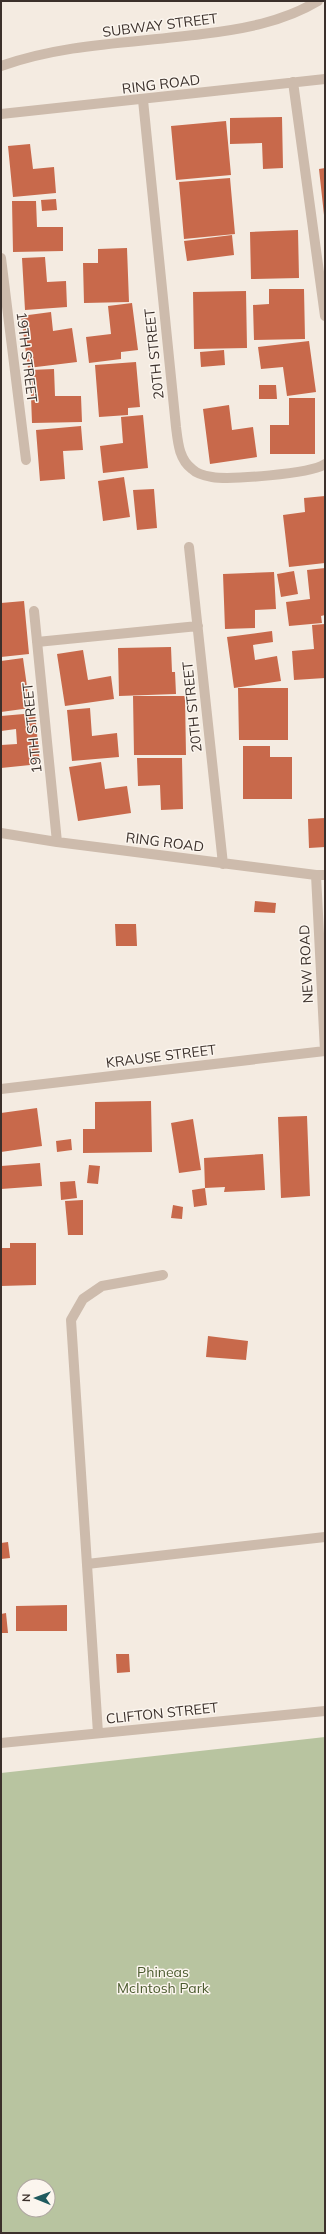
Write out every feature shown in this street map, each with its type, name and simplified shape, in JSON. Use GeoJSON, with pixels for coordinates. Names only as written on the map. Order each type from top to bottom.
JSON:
{"type":"FeatureCollection","features":[{"type":"Feature","properties":{"kind":"street","name":"SUBWAY STREET"},"geometry":{"type":"LineString","coordinates":[[1,66],[33,56],[70,48],[155,40],[230,30],[276,20],[300,12],[318,1]]}},
{"type":"Feature","properties":{"kind":"street","name":"RING ROAD"},"geometry":{"type":"LineString","coordinates":[[1,114],[143,100],[325,79]]}},
{"type":"Feature","properties":{"kind":"street"},"geometry":{"type":"LineString","coordinates":[[293,82],[325,316]]}},
{"type":"Feature","properties":{"kind":"street","name":"20TH STREET"},"geometry":{"type":"LineString","coordinates":[[143,100],[176,427],[179,449],[185,462],[193,471],[212,477],[287,473],[323,466]]}},
{"type":"Feature","properties":{"kind":"street","name":"19TH STREET"},"geometry":{"type":"LineString","coordinates":[[1,258],[26,460]]}},
{"type":"Feature","properties":{"kind":"street","name":"20TH STREET"},"geometry":{"type":"LineString","coordinates":[[189,547],[223,864]]}},
{"type":"Feature","properties":{"kind":"street","name":"19TH STREET"},"geometry":{"type":"LineString","coordinates":[[34,611],[57,842]]}},
{"type":"Feature","properties":{"kind":"street"},"geometry":{"type":"LineString","coordinates":[[37,642],[198,626]]}},
{"type":"Feature","properties":{"kind":"street","name":"RING ROAD"},"geometry":{"type":"LineString","coordinates":[[1,833],[223,864],[321,875]]}},
{"type":"Feature","properties":{"kind":"street","name":"NEW ROAD"},"geometry":{"type":"LineString","coordinates":[[321,875],[325,1051]]}},
{"type":"Feature","properties":{"kind":"street","name":"KRAUSE STREET"},"geometry":{"type":"LineString","coordinates":[[1,1089],[325,1051]]}},
{"type":"Feature","properties":{"kind":"street"},"geometry":{"type":"LineString","coordinates":[[98,1733],[71,1320],[83,1299],[102,1286],[163,1275]]}},
{"type":"Feature","properties":{"kind":"street"},"geometry":{"type":"LineString","coordinates":[[87,1564],[325,1537]]}},
{"type":"Feature","properties":{"kind":"street","name":"CLIFTON STREET"},"geometry":{"type":"LineString","coordinates":[[1,1743],[325,1711]]}},
{"type":"Feature","properties":{"kind":"green space","name":"Phineas McIntosh Park"},"geometry":{"type":"Polygon","coordinates":[[[325,1737],[325,2233],[1,2233],[1,1773],[325,1737]]]}},
{"type":"Feature","properties":{"kind":"building"},"geometry":{"type":"Polygon","coordinates":[[[282,117],[283,168],[263,169],[262,143],[230,144],[230,118],[282,117]]]}},
{"type":"Feature","properties":{"kind":"building"},"geometry":{"type":"Polygon","coordinates":[[[226,121],[231,175],[176,180],[171,126],[226,121]]]}},
{"type":"Feature","properties":{"kind":"building"},"geometry":{"type":"Polygon","coordinates":[[[30,144],[33,169],[54,167],[56,193],[13,197],[8,146],[30,144]]]}},
{"type":"Feature","properties":{"kind":"building"},"geometry":{"type":"Polygon","coordinates":[[[325,168],[325,215],[324,215],[319,169],[325,168]]]}},
{"type":"Feature","properties":{"kind":"building"},"geometry":{"type":"Polygon","coordinates":[[[230,178],[235,234],[184,239],[179,182],[230,178]]]}},
{"type":"Feature","properties":{"kind":"building"},"geometry":{"type":"Polygon","coordinates":[[[56,199],[57,210],[42,211],[41,200],[56,199]]]}},
{"type":"Feature","properties":{"kind":"building"},"geometry":{"type":"Polygon","coordinates":[[[12,201],[36,201],[37,227],[63,227],[63,251],[13,252],[12,201]]]}},
{"type":"Feature","properties":{"kind":"building"},"geometry":{"type":"Polygon","coordinates":[[[298,230],[299,278],[251,279],[250,232],[298,230]]]}},
{"type":"Feature","properties":{"kind":"building"},"geometry":{"type":"Polygon","coordinates":[[[232,235],[234,255],[187,261],[184,241],[232,235]]]}},
{"type":"Feature","properties":{"kind":"building"},"geometry":{"type":"Polygon","coordinates":[[[127,248],[129,302],[84,303],[83,263],[98,263],[98,249],[127,248]]]}},
{"type":"Feature","properties":{"kind":"building"},"geometry":{"type":"Polygon","coordinates":[[[45,257],[47,282],[66,281],[67,307],[25,310],[22,258],[45,257]]]}},
{"type":"Feature","properties":{"kind":"building"},"geometry":{"type":"Polygon","coordinates":[[[269,289],[304,289],[305,339],[254,340],[253,305],[269,304],[269,289]]]}},
{"type":"Feature","properties":{"kind":"building"},"geometry":{"type":"Polygon","coordinates":[[[246,291],[247,348],[194,349],[193,292],[246,291]]]}},
{"type":"Feature","properties":{"kind":"building"},"geometry":{"type":"Polygon","coordinates":[[[132,303],[138,350],[121,352],[121,359],[89,363],[86,337],[111,334],[108,306],[132,303]]]}},
{"type":"Feature","properties":{"kind":"building"},"geometry":{"type":"Polygon","coordinates":[[[51,312],[53,331],[72,328],[77,362],[28,368],[21,316],[51,312]]]}},
{"type":"Feature","properties":{"kind":"building"},"geometry":{"type":"Polygon","coordinates":[[[309,341],[316,392],[287,396],[283,367],[261,369],[258,347],[309,341]]]}},
{"type":"Feature","properties":{"kind":"building"},"geometry":{"type":"Polygon","coordinates":[[[224,350],[225,365],[201,367],[200,352],[224,350]]]}},
{"type":"Feature","properties":{"kind":"building"},"geometry":{"type":"Polygon","coordinates":[[[136,362],[140,407],[128,408],[128,415],[99,417],[95,365],[136,362]]]}},
{"type":"Feature","properties":{"kind":"building"},"geometry":{"type":"Polygon","coordinates":[[[54,369],[55,396],[81,396],[82,422],[32,423],[30,370],[54,369]]]}},
{"type":"Feature","properties":{"kind":"building"},"geometry":{"type":"Polygon","coordinates":[[[259,385],[276,385],[277,399],[259,399],[259,385]]]}},
{"type":"Feature","properties":{"kind":"building"},"geometry":{"type":"Polygon","coordinates":[[[289,398],[315,398],[315,454],[270,454],[270,425],[289,425],[289,398]]]}},
{"type":"Feature","properties":{"kind":"building"},"geometry":{"type":"Polygon","coordinates":[[[229,405],[232,430],[253,427],[257,457],[210,464],[203,409],[229,405]]]}},
{"type":"Feature","properties":{"kind":"building"},"geometry":{"type":"Polygon","coordinates":[[[143,415],[148,468],[103,473],[100,446],[123,443],[121,417],[143,415]]]}},
{"type":"Feature","properties":{"kind":"building"},"geometry":{"type":"Polygon","coordinates":[[[81,426],[83,450],[63,451],[65,479],[40,481],[36,430],[81,426]]]}},
{"type":"Feature","properties":{"kind":"building"},"geometry":{"type":"Polygon","coordinates":[[[124,477],[130,517],[103,521],[98,481],[124,477]]]}},
{"type":"Feature","properties":{"kind":"building"},"geometry":{"type":"Polygon","coordinates":[[[154,489],[157,528],[137,530],[133,490],[154,489]]]}},
{"type":"Feature","properties":{"kind":"building"},"geometry":{"type":"Polygon","coordinates":[[[325,496],[325,563],[289,567],[283,515],[305,512],[304,498],[325,496]]]}},
{"type":"Feature","properties":{"kind":"building"},"geometry":{"type":"Polygon","coordinates":[[[325,568],[325,615],[321,616],[322,623],[289,626],[286,602],[310,599],[307,570],[325,568]]]}},
{"type":"Feature","properties":{"kind":"building"},"geometry":{"type":"Polygon","coordinates":[[[294,571],[298,594],[281,597],[277,574],[294,571]]]}},
{"type":"Feature","properties":{"kind":"building"},"geometry":{"type":"Polygon","coordinates":[[[274,572],[276,609],[255,610],[255,628],[225,629],[223,574],[274,572]]]}},
{"type":"Feature","properties":{"kind":"building"},"geometry":{"type":"Polygon","coordinates":[[[24,601],[29,654],[1,657],[1,603],[24,601]]]}},
{"type":"Feature","properties":{"kind":"building"},"geometry":{"type":"Polygon","coordinates":[[[325,624],[325,678],[294,680],[292,651],[314,649],[312,625],[325,624]]]}},
{"type":"Feature","properties":{"kind":"building"},"geometry":{"type":"Polygon","coordinates":[[[272,631],[273,642],[253,645],[255,660],[277,656],[281,681],[234,688],[227,637],[272,631]]]}},
{"type":"Feature","properties":{"kind":"building"},"geometry":{"type":"Polygon","coordinates":[[[171,647],[172,672],[175,672],[176,694],[119,696],[118,648],[171,647]]]}},
{"type":"Feature","properties":{"kind":"building"},"geometry":{"type":"Polygon","coordinates":[[[83,650],[88,680],[111,676],[114,699],[65,706],[57,654],[83,650]]]}},
{"type":"Feature","properties":{"kind":"building"},"geometry":{"type":"Polygon","coordinates":[[[23,658],[30,708],[1,712],[1,661],[23,658]]]}},
{"type":"Feature","properties":{"kind":"building"},"geometry":{"type":"Polygon","coordinates":[[[238,688],[288,688],[288,740],[239,740],[238,688]]]}},
{"type":"Feature","properties":{"kind":"building"},"geometry":{"type":"Polygon","coordinates":[[[133,696],[185,696],[186,755],[134,755],[133,696]]]}},
{"type":"Feature","properties":{"kind":"building"},"geometry":{"type":"Polygon","coordinates":[[[90,708],[92,736],[117,733],[119,757],[72,761],[67,710],[90,708]]]}},
{"type":"Feature","properties":{"kind":"building"},"geometry":{"type":"Polygon","coordinates":[[[35,713],[40,764],[1,768],[1,745],[17,744],[16,729],[1,731],[1,716],[35,713]]]}},
{"type":"Feature","properties":{"kind":"building"},"geometry":{"type":"Polygon","coordinates":[[[243,746],[270,746],[270,757],[292,757],[292,799],[243,799],[243,746]]]}},
{"type":"Feature","properties":{"kind":"building"},"geometry":{"type":"Polygon","coordinates":[[[137,758],[182,758],[183,809],[161,810],[160,785],[138,786],[137,758]]]}},
{"type":"Feature","properties":{"kind":"building"},"geometry":{"type":"Polygon","coordinates":[[[101,762],[105,789],[127,786],[131,813],[78,821],[69,767],[101,762]]]}},
{"type":"Feature","properties":{"kind":"building"},"geometry":{"type":"Polygon","coordinates":[[[325,818],[325,847],[309,848],[308,819],[325,818]]]}},
{"type":"Feature","properties":{"kind":"building"},"geometry":{"type":"Polygon","coordinates":[[[255,901],[276,903],[275,913],[254,912],[255,901]]]}},
{"type":"Feature","properties":{"kind":"building"},"geometry":{"type":"Polygon","coordinates":[[[115,924],[136,924],[137,946],[116,946],[115,924]]]}},
{"type":"Feature","properties":{"kind":"building"},"geometry":{"type":"Polygon","coordinates":[[[151,1101],[152,1152],[83,1153],[83,1129],[95,1129],[95,1102],[151,1101]]]}},
{"type":"Feature","properties":{"kind":"building"},"geometry":{"type":"Polygon","coordinates":[[[37,1108],[42,1146],[1,1152],[1,1113],[37,1108]]]}},
{"type":"Feature","properties":{"kind":"building"},"geometry":{"type":"Polygon","coordinates":[[[307,1116],[310,1196],[281,1198],[278,1117],[307,1116]]]}},
{"type":"Feature","properties":{"kind":"building"},"geometry":{"type":"Polygon","coordinates":[[[193,1119],[201,1170],[179,1173],[171,1123],[193,1119]]]}},
{"type":"Feature","properties":{"kind":"building"},"geometry":{"type":"Polygon","coordinates":[[[71,1139],[72,1150],[57,1152],[56,1141],[71,1139]]]}},
{"type":"Feature","properties":{"kind":"building"},"geometry":{"type":"Polygon","coordinates":[[[263,1154],[265,1190],[224,1192],[225,1187],[205,1188],[204,1158],[263,1154]]]}},
{"type":"Feature","properties":{"kind":"building"},"geometry":{"type":"Polygon","coordinates":[[[40,1163],[42,1186],[1,1189],[1,1166],[40,1163]]]}},
{"type":"Feature","properties":{"kind":"building"},"geometry":{"type":"Polygon","coordinates":[[[89,1165],[100,1166],[98,1184],[87,1183],[89,1165]]]}},
{"type":"Feature","properties":{"kind":"building"},"geometry":{"type":"Polygon","coordinates":[[[75,1181],[77,1198],[61,1200],[60,1182],[75,1181]]]}},
{"type":"Feature","properties":{"kind":"building"},"geometry":{"type":"Polygon","coordinates":[[[205,1188],[207,1205],[194,1207],[192,1190],[205,1188]]]}},
{"type":"Feature","properties":{"kind":"building"},"geometry":{"type":"Polygon","coordinates":[[[83,1200],[83,1235],[68,1235],[65,1201],[83,1200]]]}},
{"type":"Feature","properties":{"kind":"building"},"geometry":{"type":"Polygon","coordinates":[[[173,1205],[183,1207],[182,1219],[171,1218],[173,1205]]]}},
{"type":"Feature","properties":{"kind":"building"},"geometry":{"type":"Polygon","coordinates":[[[10,1243],[36,1243],[36,1285],[1,1286],[1,1248],[10,1248],[10,1243]]]}},
{"type":"Feature","properties":{"kind":"building"},"geometry":{"type":"Polygon","coordinates":[[[208,1336],[248,1341],[246,1360],[206,1357],[208,1336]]]}},
{"type":"Feature","properties":{"kind":"building"},"geometry":{"type":"Polygon","coordinates":[[[8,1542],[10,1558],[1,1559],[1,1543],[8,1542]]]}},
{"type":"Feature","properties":{"kind":"building"},"geometry":{"type":"Polygon","coordinates":[[[67,1605],[67,1631],[16,1631],[16,1606],[67,1605]]]}},
{"type":"Feature","properties":{"kind":"building"},"geometry":{"type":"Polygon","coordinates":[[[6,1613],[8,1633],[1,1633],[1,1614],[6,1613]]]}},
{"type":"Feature","properties":{"kind":"building"},"geometry":{"type":"Polygon","coordinates":[[[116,1654],[129,1654],[130,1672],[117,1673],[116,1654]]]}}]}
